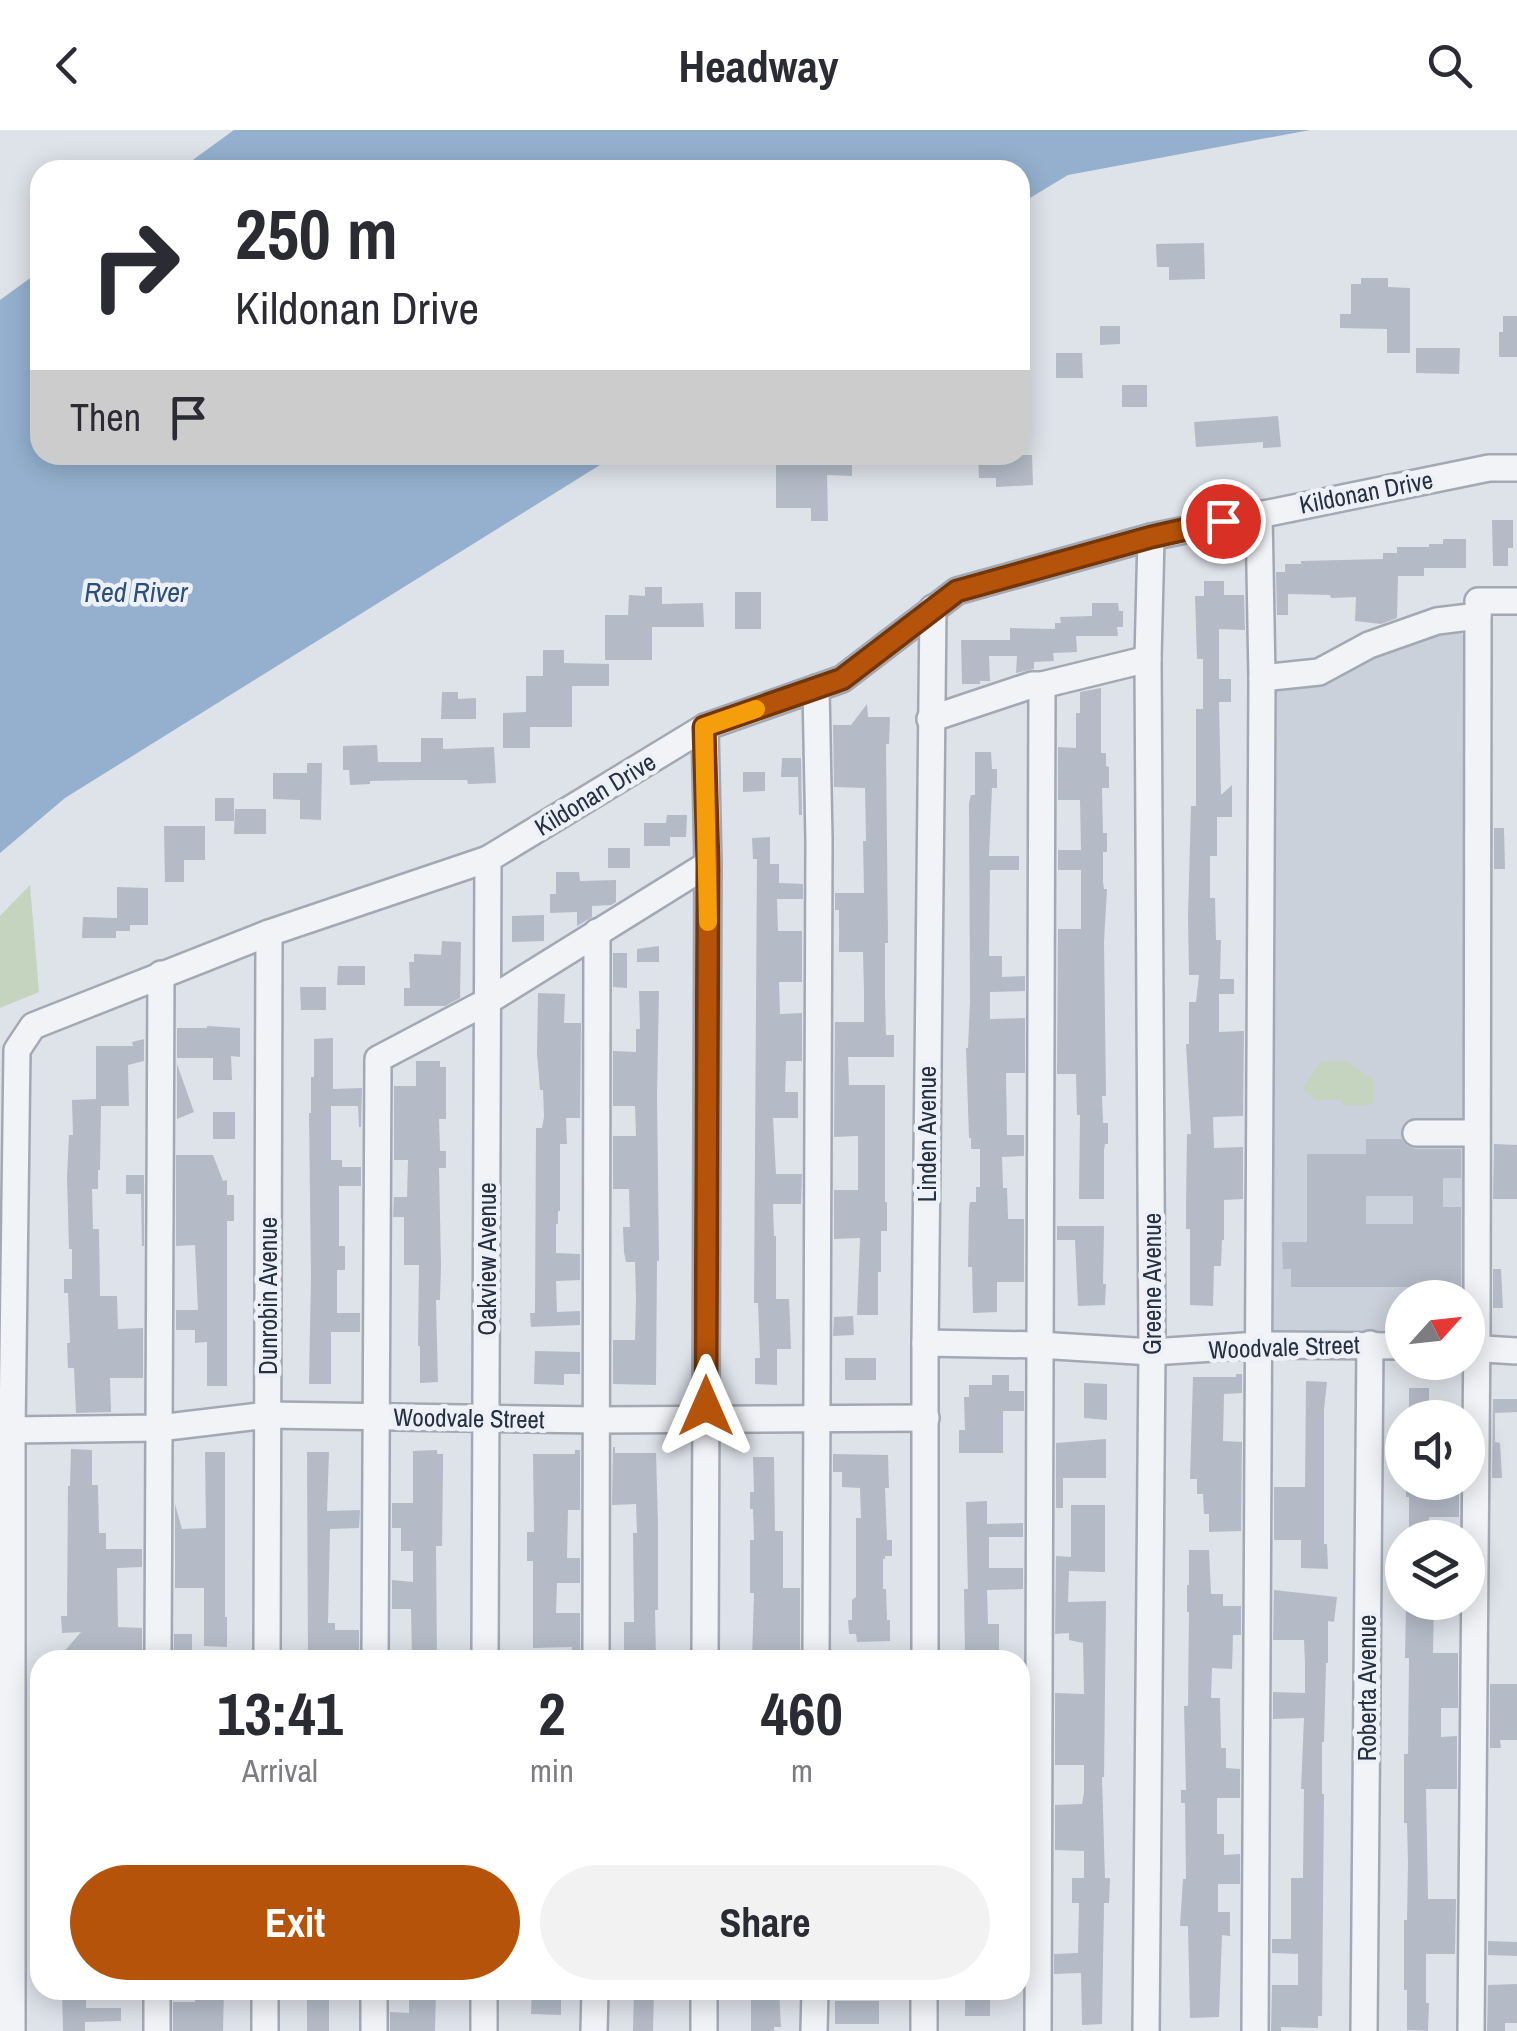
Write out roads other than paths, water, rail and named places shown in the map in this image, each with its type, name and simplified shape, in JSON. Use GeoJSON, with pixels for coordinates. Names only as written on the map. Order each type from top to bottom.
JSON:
{"type":"FeatureCollection","features":[{"type":"Feature","properties":{"kind":"street","name":"Kildonan Drive"},"geometry":{"type":"LineString","coordinates":[[12,2031],[12,1430],[7,1213],[17,1050],[33,1026],[270,933],[488,859],[704,727],[842,679],[957,591],[1151,537],[1488,468],[1517,468]]}},
{"type":"Feature","properties":{"kind":"street"},"geometry":{"type":"LineString","coordinates":[[1256,2031],[1262,678],[1259,514]]}},
{"type":"Feature","properties":{"kind":"street","name":"Greene Avenue"},"geometry":{"type":"LineString","coordinates":[[1146,2031],[1152,1352],[1148,659],[1151,537]]}},
{"type":"Feature","properties":{"kind":"street"},"geometry":{"type":"LineString","coordinates":[[1474,1280],[1478,601],[1517,601]]}},
{"type":"Feature","properties":{"kind":"street","name":"Linden Avenue"},"geometry":{"type":"LineString","coordinates":[[925,1650],[932,608]]}},
{"type":"Feature","properties":{"kind":"street"},"geometry":{"type":"LineString","coordinates":[[1262,678],[1319,672],[1369,645],[1437,621],[1478,616]]}},
{"type":"Feature","properties":{"kind":"street"},"geometry":{"type":"LineString","coordinates":[[930,719],[1032,684],[1042,685],[1148,659]]}},
{"type":"Feature","properties":{"kind":"street"},"geometry":{"type":"LineString","coordinates":[[1038,2031],[1042,685]]}},
{"type":"Feature","properties":{"kind":"street"},"geometry":{"type":"LineString","coordinates":[[816,688],[816,1650]]}},
{"type":"Feature","properties":{"kind":"street"},"geometry":{"type":"LineString","coordinates":[[704,727],[708,864],[705,1650]]}},
{"type":"Feature","properties":{"kind":"street","name":"Oakview Avenue"},"geometry":{"type":"LineString","coordinates":[[485,1650],[488,859]]}},
{"type":"Feature","properties":{"kind":"street"},"geometry":{"type":"LineString","coordinates":[[376,1650],[378,1059],[488,1001],[708,864]]}},
{"type":"Feature","properties":{"kind":"street"},"geometry":{"type":"LineString","coordinates":[[596,1650],[597,932]]}},
{"type":"Feature","properties":{"kind":"street","name":"Dunrobin Avenue"},"geometry":{"type":"LineString","coordinates":[[266,1650],[270,933]]}},
{"type":"Feature","properties":{"kind":"street"},"geometry":{"type":"LineString","coordinates":[[158,1650],[161,974]]}},
{"type":"Feature","properties":{"kind":"street"},"geometry":{"type":"LineString","coordinates":[[1416,1133],[1477,1133]]}},
{"type":"Feature","properties":{"kind":"street","name":"Woodvale Street"},"geometry":{"type":"LineString","coordinates":[[926,1343],[1152,1352],[1259,1345],[1385,1345]]}},
{"type":"Feature","properties":{"kind":"street","name":"Roberta Avenue"},"geometry":{"type":"LineString","coordinates":[[1364,2031],[1370,1344]]}},
{"type":"Feature","properties":{"kind":"street"},"geometry":{"type":"LineString","coordinates":[[1485,1349],[1517,1351]]}},
{"type":"Feature","properties":{"kind":"street"},"geometry":{"type":"LineString","coordinates":[[1471,2031],[1472,1380]]}},
{"type":"Feature","properties":{"kind":"street","name":"Woodvale Street"},"geometry":{"type":"LineString","coordinates":[[12,1430],[159,1428],[268,1415],[597,1420],[926,1418]]}},
{"type":"Feature","properties":{"kind":"street"},"geometry":{"type":"LineString","coordinates":[[157,2000],[157,2031]]}},
{"type":"Feature","properties":{"kind":"street"},"geometry":{"type":"LineString","coordinates":[[265,2000],[265,2031]]}},
{"type":"Feature","properties":{"kind":"street"},"geometry":{"type":"LineString","coordinates":[[374,2000],[374,2031]]}},
{"type":"Feature","properties":{"kind":"street"},"geometry":{"type":"LineString","coordinates":[[484,2000],[484,2031]]}},
{"type":"Feature","properties":{"kind":"street"},"geometry":{"type":"LineString","coordinates":[[594,2031],[595,2000]]}},
{"type":"Feature","properties":{"kind":"street"},"geometry":{"type":"LineString","coordinates":[[704,2000],[704,2031]]}},
{"type":"Feature","properties":{"kind":"street"},"geometry":{"type":"LineString","coordinates":[[814,2031],[815,2000]]}},
{"type":"Feature","properties":{"kind":"street"},"geometry":{"type":"LineString","coordinates":[[924,2000],[924,2031]]}},
{"type":"Feature","properties":{"kind":"water"},"geometry":{"type":"Polygon","coordinates":[[[234,130],[1310,130],[1068,175],[1030,198],[1030,160],[193,160],[234,130]]]}},
{"type":"Feature","properties":{"kind":"water","name":"Red River"},"geometry":{"type":"Polygon","coordinates":[[[30,278],[30,465],[600,465],[65,798],[0,853],[0,300],[30,278]]]}}]}
